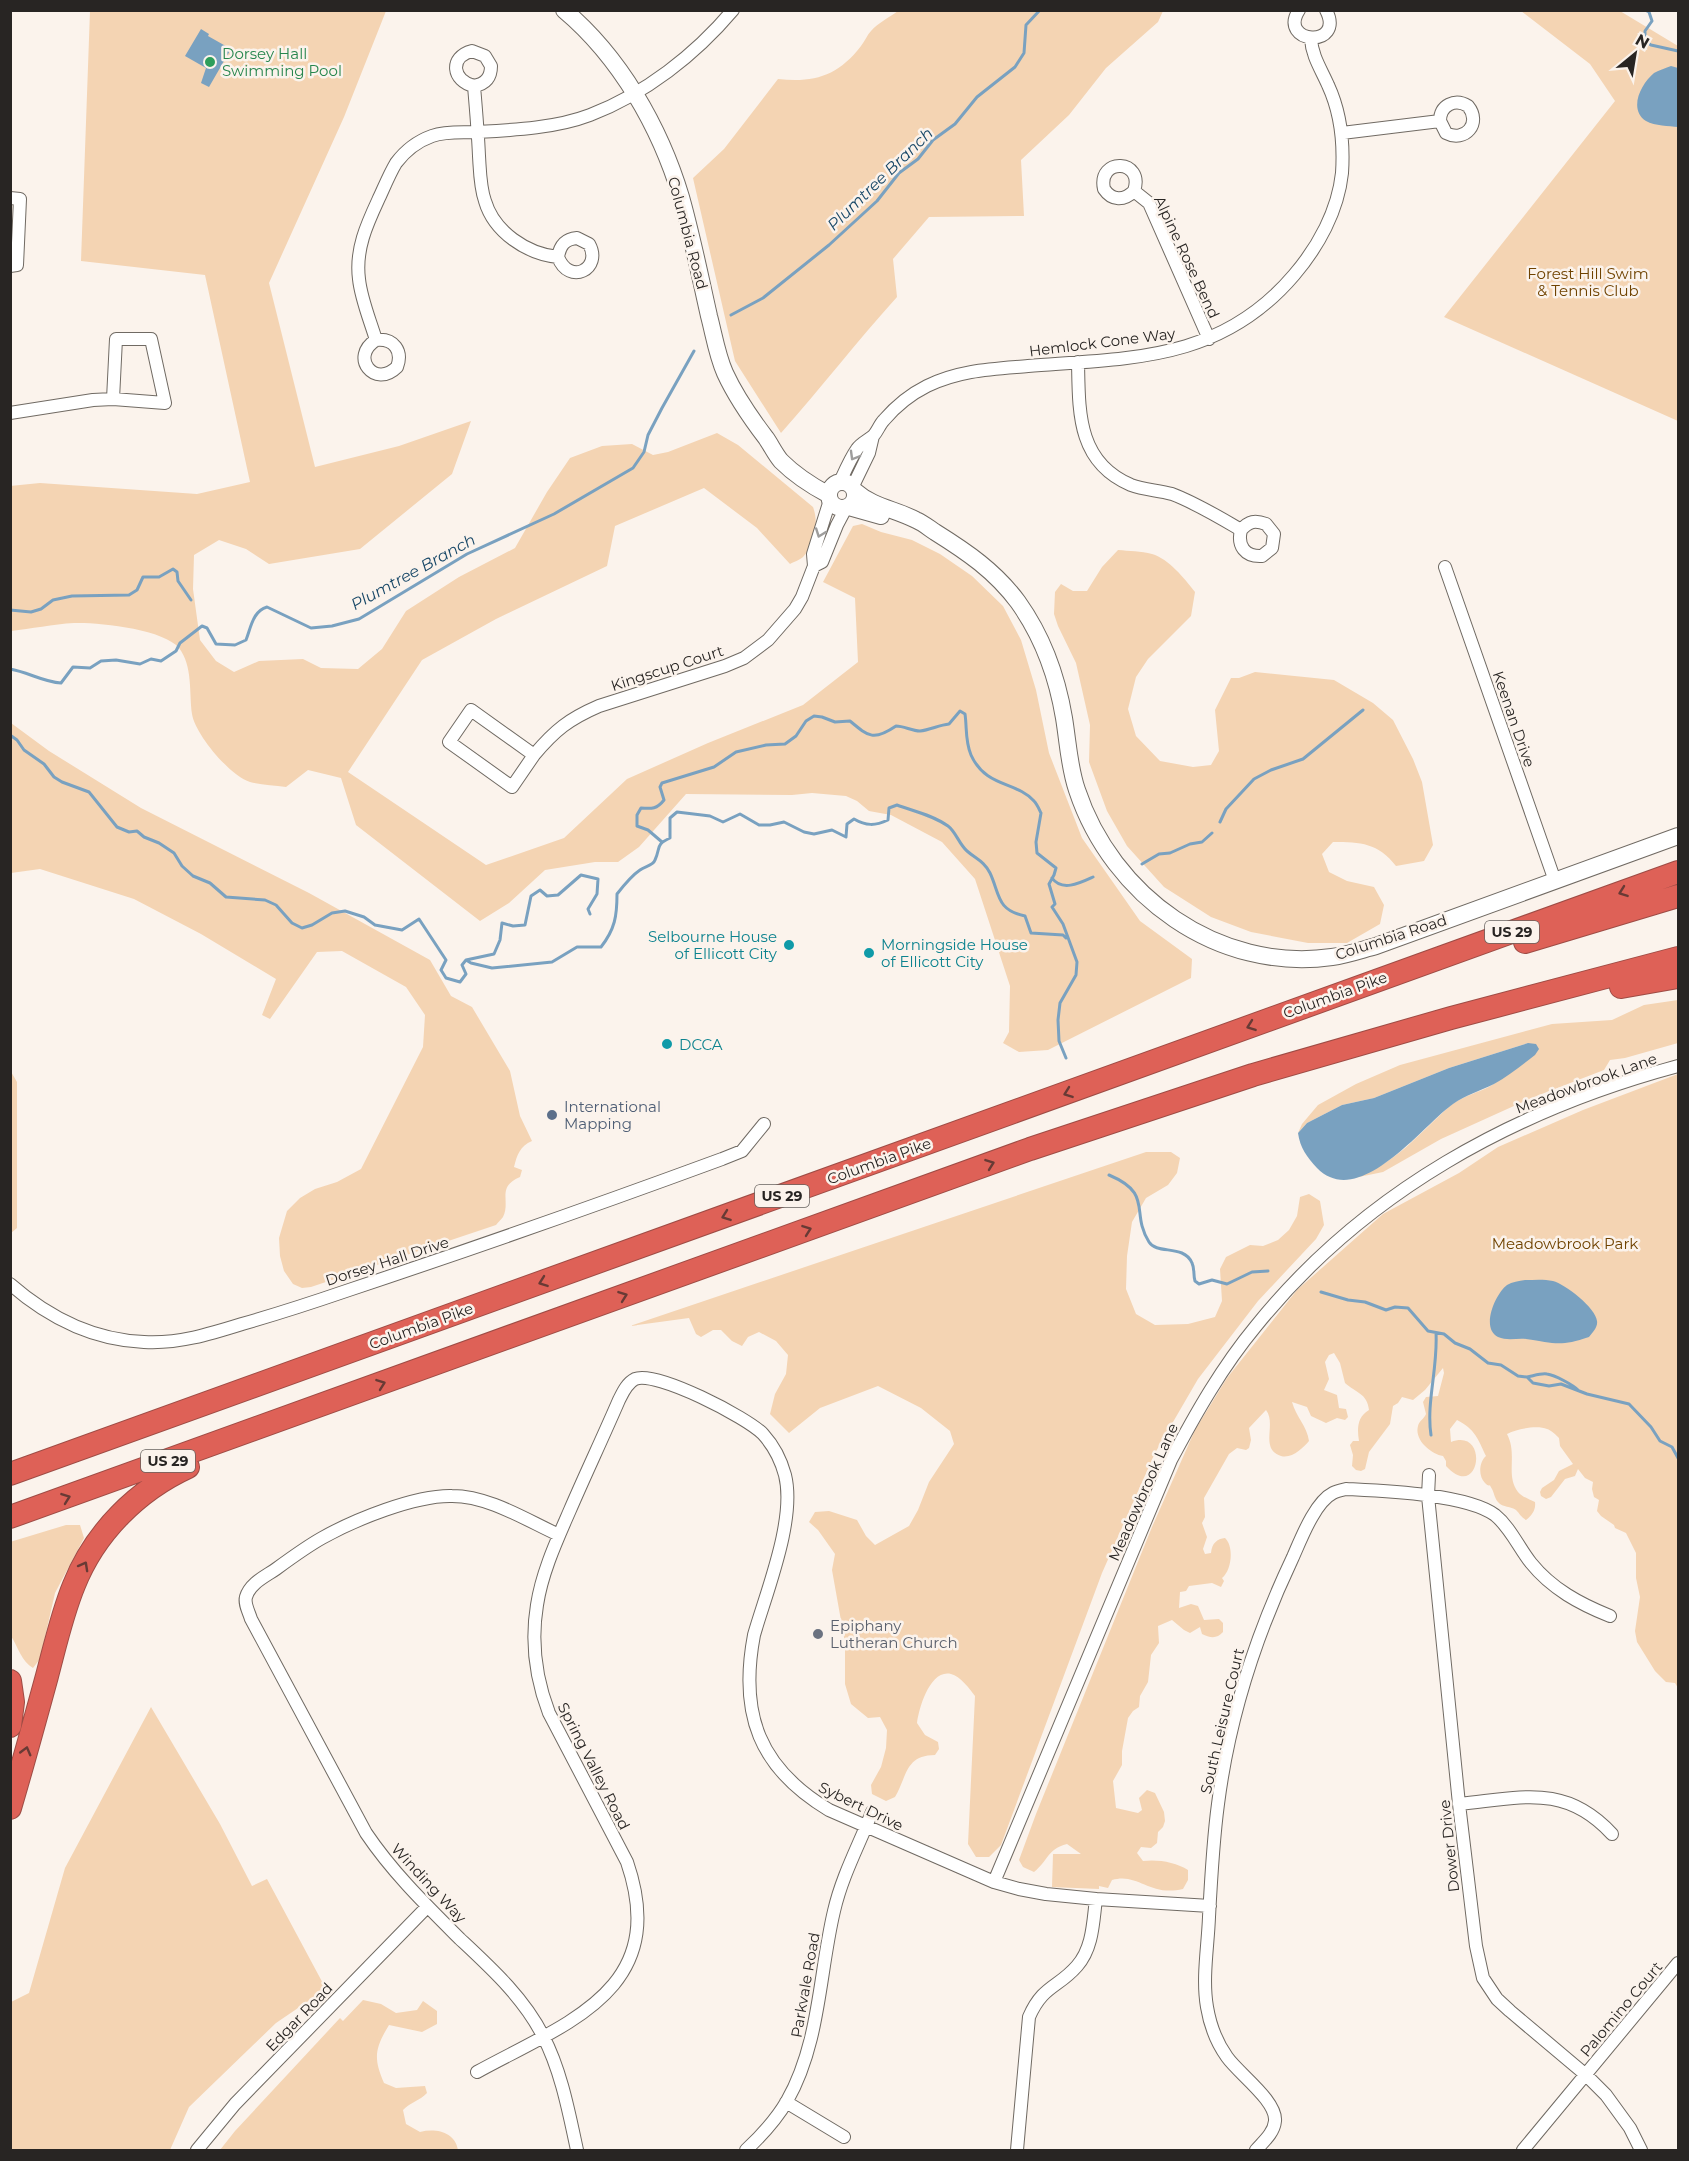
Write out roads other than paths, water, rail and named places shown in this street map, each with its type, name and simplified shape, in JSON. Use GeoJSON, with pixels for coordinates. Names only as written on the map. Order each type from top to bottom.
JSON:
{"type":"FeatureCollection","features":[{"type":"Feature","properties":{"kind":"highway","name":"Columbia Pike"},"geometry":{"type":"LineString","coordinates":[[10,1474],[1678,872]]}},
{"type":"Feature","properties":{"kind":"highway"},"geometry":{"type":"LineString","coordinates":[[1346,992],[1547,936],[1678,896]]}},
{"type":"Feature","properties":{"kind":"highway","name":"US 29"},"geometry":{"type":"LineString","coordinates":[[10,1517],[1029,1149],[1253,1075],[1451,1018],[1678,958]]}},
{"type":"Feature","properties":{"kind":"highway"},"geometry":{"type":"LineString","coordinates":[[1451,1018],[1678,977]]}},
{"type":"Feature","properties":{"kind":"highway"},"geometry":{"type":"LineString","coordinates":[[10,1460],[218,1399]]}},
{"type":"Feature","properties":{"kind":"highway"},"geometry":{"type":"LineString","coordinates":[[10,1808],[74,1583],[109,1527],[137,1498],[165,1478],[326,1404]]}},
{"type":"Feature","properties":{"kind":"highway"},"geometry":{"type":"LineString","coordinates":[[10,1681],[13,1702],[10,1725]]}},
{"type":"Feature","properties":{"kind":"street","name":"Columbia Road"},"geometry":{"type":"LineString","coordinates":[[564,10],[591,35],[634,93],[668,161],[681,196],[724,370],[748,416],[767,440],[842,494],[916,520],[974,557],[989,569],[1017,601],[1031,622],[1059,688],[1076,786],[1092,827],[1109,855],[1143,896],[1163,913],[1186,927],[1228,946],[1270,956],[1332,957],[1376,946],[1678,836]]}},
{"type":"Feature","properties":{"kind":"street"},"geometry":{"type":"LineString","coordinates":[[376,340],[359,279],[358,260],[367,224],[389,177],[401,158],[418,143],[432,136],[551,125],[589,115],[634,93],[673,67],[700,45],[733,10]]}},
{"type":"Feature","properties":{"kind":"street","name":"Hemlock Cone Way"},"geometry":{"type":"LineString","coordinates":[[842,494],[869,453],[873,436],[884,420],[909,397],[926,386],[975,370],[1157,354],[1180,349],[1209,339],[1252,314],[1272,299],[1305,262],[1329,221],[1342,173],[1342,133],[1336,105],[1316,62],[1311,48],[1311,39],[1305,37],[1297,29],[1295,22],[1299,10]]}},
{"type":"Feature","properties":{"kind":"street"},"geometry":{"type":"LineString","coordinates":[[1311,39],[1323,35],[1328,30],[1330,23],[1326,10]]}},
{"type":"Feature","properties":{"kind":"street"},"geometry":{"type":"LineString","coordinates":[[474,86],[481,184],[484,201],[490,214],[498,226],[520,244],[547,256],[558,256]]}},
{"type":"Feature","properties":{"kind":"street"},"geometry":{"type":"LineString","coordinates":[[1342,133],[1440,121]]}},
{"type":"Feature","properties":{"kind":"street","name":"Alpine Rose Bend"},"geometry":{"type":"LineString","coordinates":[[1134,191],[1149,203],[1209,339]]}},
{"type":"Feature","properties":{"kind":"street"},"geometry":{"type":"LineString","coordinates":[[10,198],[20,199],[17,265],[10,266]]}},
{"type":"Feature","properties":{"kind":"street"},"geometry":{"type":"LineString","coordinates":[[10,413],[93,400],[165,403],[151,339],[116,339],[112,399]]}},
{"type":"Feature","properties":{"kind":"street"},"geometry":{"type":"LineString","coordinates":[[1078,362],[1080,415],[1084,432],[1088,446],[1108,471],[1133,486],[1186,500],[1241,530]]}},
{"type":"Feature","properties":{"kind":"street","name":"Kingscup Court"},"geometry":{"type":"LineString","coordinates":[[534,755],[471,710],[449,742],[512,787],[534,755],[558,728],[579,715],[599,706],[744,658],[768,640],[802,597],[814,566],[813,554],[842,494]]}},
{"type":"Feature","properties":{"kind":"street","name":"Kingscup Court"},"geometry":{"type":"LineString","coordinates":[[814,566],[822,562],[837,525],[842,494]]}},
{"type":"Feature","properties":{"kind":"street","name":"Keenan Drive"},"geometry":{"type":"LineString","coordinates":[[1445,567],[1555,881]]}},
{"type":"Feature","properties":{"kind":"street","name":"Meadowbrook Lane"},"geometry":{"type":"LineString","coordinates":[[994,1882],[1171,1460],[1208,1394],[1255,1327],[1283,1294],[1315,1262],[1386,1201],[1425,1174],[1464,1150],[1557,1106],[1678,1066]]}},
{"type":"Feature","properties":{"kind":"street","name":"Dorsey Hall Drive"},"geometry":{"type":"LineString","coordinates":[[10,1284],[57,1319],[96,1335],[147,1343],[205,1335],[287,1311],[520,1233],[722,1159],[742,1151],[764,1124]]}},
{"type":"Feature","properties":{"kind":"street","name":"Sybert Drive"},"geometry":{"type":"LineString","coordinates":[[636,1379],[664,1382],[737,1415],[764,1435],[779,1459],[788,1487],[787,1516],[750,1655],[748,1682],[752,1714],[766,1749],[778,1769],[794,1785],[829,1810],[994,1882],[1046,1894],[1210,1906]]}},
{"type":"Feature","properties":{"kind":"street","name":"Spring Valley Road"},"geometry":{"type":"LineString","coordinates":[[477,2072],[577,2019],[594,2006],[618,1981],[632,1952],[638,1919],[633,1882],[627,1862],[557,1730],[539,1680],[534,1645],[537,1603],[541,1584],[559,1535],[619,1400],[628,1385],[636,1379]]}},
{"type":"Feature","properties":{"kind":"street","name":"Dower Drive"},"geometry":{"type":"LineString","coordinates":[[1429,1475],[1428,1496],[1459,1804],[1476,1946],[1483,1978],[1497,1999],[1606,2095],[1620,2112],[1641,2151]]}},
{"type":"Feature","properties":{"kind":"street","name":"South Leisure Court"},"geometry":{"type":"LineString","coordinates":[[1256,2151],[1272,2130],[1275,2113],[1269,2101],[1239,2073],[1226,2056],[1210,2021],[1205,1989],[1218,1804],[1239,1700],[1266,1616],[1306,1529],[1326,1497],[1334,1492],[1354,1490],[1428,1496]]}},
{"type":"Feature","properties":{"kind":"street","name":"Winding Way"},"geometry":{"type":"LineString","coordinates":[[559,1535],[488,1502],[464,1496],[419,1500],[370,1517],[321,1538],[258,1581],[246,1596],[246,1602],[251,1619],[366,1833],[394,1870],[427,1907],[502,1979],[530,2014],[552,2057],[577,2151]]}},
{"type":"Feature","properties":{"kind":"street"},"geometry":{"type":"LineString","coordinates":[[1428,1496],[1459,1500],[1487,1510],[1505,1525],[1530,1562],[1548,1581],[1589,1607],[1610,1616]]}},
{"type":"Feature","properties":{"kind":"street"},"geometry":{"type":"LineString","coordinates":[[1459,1804],[1530,1797],[1565,1800],[1592,1815],[1612,1834]]}},
{"type":"Feature","properties":{"kind":"street","name":"Parkvale Road"},"geometry":{"type":"LineString","coordinates":[[746,2151],[768,2127],[786,2102],[800,2076],[813,2031],[828,1940],[841,1886],[872,1812]]}},
{"type":"Feature","properties":{"kind":"street"},"geometry":{"type":"LineString","coordinates":[[1017,2151],[1029,2017],[1036,2001],[1047,1989],[1077,1967],[1086,1953],[1092,1934],[1096,1899]]}},
{"type":"Feature","properties":{"kind":"street","name":"Edgar Road"},"geometry":{"type":"LineString","coordinates":[[196,2151],[235,2104],[427,1907]]}},
{"type":"Feature","properties":{"kind":"street","name":"Palomino Court"},"geometry":{"type":"LineString","coordinates":[[1523,2151],[1678,1963]]}},
{"type":"Feature","properties":{"kind":"street"},"geometry":{"type":"LineString","coordinates":[[786,2102],[844,2137]]}},
{"type":"Feature","properties":{"kind":"water","name":"Dorsey Hall Swimming Pool"},"geometry":{"type":"Polygon","coordinates":[[[201,29],[209,34],[208,36],[231,49],[209,87],[201,83],[206,68],[185,56],[201,29]]]}},
{"type":"Feature","properties":{"kind":"water"},"geometry":{"type":"Polygon","coordinates":[[[1671,66],[1678,68],[1678,127],[1662,126],[1646,121],[1638,110],[1637,103],[1641,90],[1649,78],[1654,73],[1671,66]]]}},
{"type":"Feature","properties":{"kind":"water"},"geometry":{"type":"Polygon","coordinates":[[[1528,1043],[1536,1044],[1539,1049],[1535,1055],[1499,1081],[1453,1104],[1390,1160],[1371,1172],[1352,1179],[1334,1178],[1317,1168],[1302,1148],[1298,1133],[1307,1123],[1342,1105],[1374,1098],[1449,1068],[1528,1043]]]}},
{"type":"Feature","properties":{"kind":"water"},"geometry":{"type":"Polygon","coordinates":[[[1525,1280],[1553,1281],[1579,1297],[1597,1321],[1589,1337],[1557,1343],[1505,1339],[1493,1333],[1490,1319],[1498,1295],[1507,1285],[1525,1280]]]}},
{"type":"Feature","properties":{"kind":"waterway","name":"Plumtree Branch"},"geometry":{"type":"LineString","coordinates":[[731,315],[763,298],[829,245],[877,201],[899,173],[918,159],[933,140],[955,124],[977,97],[1015,67],[1024,53],[1026,25],[1040,10]]}},
{"type":"Feature","properties":{"kind":"waterway"},"geometry":{"type":"LineString","coordinates":[[1613,10],[1624,10]]}},
{"type":"Feature","properties":{"kind":"waterway"},"geometry":{"type":"LineString","coordinates":[[1645,10],[1649,12],[1652,21],[1645,31],[1645,41],[1651,45],[1678,51]]}},
{"type":"Feature","properties":{"kind":"waterway","name":"Plumtree Branch"},"geometry":{"type":"LineString","coordinates":[[10,669],[61,683],[73,667],[90,668],[101,661],[116,660],[140,664],[151,659],[161,661],[176,651],[180,643],[202,626],[207,628],[216,644],[235,645],[246,640],[256,616],[267,607],[311,628],[332,626],[359,619],[467,554],[554,514],[633,468],[644,452],[648,435],[694,351]]}},
{"type":"Feature","properties":{"kind":"waterway","name":"Plumtree Branch"},"geometry":{"type":"LineString","coordinates":[[10,610],[31,612],[41,609],[53,600],[72,596],[129,595],[137,590],[143,577],[159,577],[173,569],[177,572],[178,581],[191,600]]}},
{"type":"Feature","properties":{"kind":"waterway"},"geometry":{"type":"LineString","coordinates":[[1220,822],[1226,809],[1254,779],[1271,770],[1303,759],[1363,710]]}},
{"type":"Feature","properties":{"kind":"waterway"},"geometry":{"type":"LineString","coordinates":[[662,842],[648,830],[637,826],[637,815],[641,808],[654,808],[664,800],[660,787],[662,783],[714,767],[736,752],[766,745],[785,744],[796,736],[806,721],[814,716],[835,722],[850,721],[867,734],[877,735],[896,726],[920,731],[949,724],[960,711],[965,714],[968,745],[977,766],[993,779],[1027,795],[1035,802],[1041,813],[1036,842],[1037,853],[1056,868],[1049,884],[1055,904],[1052,907],[1063,924],[1077,962],[1076,975],[1060,1003],[1058,1020],[1059,1041],[1066,1058]]}},
{"type":"Feature","properties":{"kind":"waterway"},"geometry":{"type":"LineString","coordinates":[[10,735],[24,750],[44,764],[54,777],[89,792],[117,827],[129,832],[137,831],[144,837],[159,843],[174,853],[182,866],[193,876],[210,883],[226,897],[265,900],[276,905],[292,923],[302,928],[332,913],[345,911],[364,917],[375,925],[402,930],[419,919],[446,960],[441,970],[446,978],[460,982],[466,974],[462,965],[466,960]]}},
{"type":"Feature","properties":{"kind":"waterway"},"geometry":{"type":"LineString","coordinates":[[466,960],[492,968],[552,962],[577,947],[601,947],[614,922],[617,894],[634,875],[654,862],[660,845],[670,838],[670,818],[677,812],[710,816],[723,822],[740,814],[759,825],[784,822],[804,832],[814,834],[832,830],[846,837],[847,824],[854,819],[867,824],[883,822],[888,820],[889,808],[897,805],[936,819],[951,829],[964,848],[988,869],[1004,905],[1009,910],[1025,916],[1031,933],[1063,935],[1066,938]]}},
{"type":"Feature","properties":{"kind":"waterway"},"geometry":{"type":"LineString","coordinates":[[1142,864],[1159,854],[1170,853],[1190,844],[1202,842],[1212,833]]}},
{"type":"Feature","properties":{"kind":"waterway"},"geometry":{"type":"LineString","coordinates":[[466,960],[494,954],[500,940],[502,923],[513,926],[525,925],[531,896],[540,890],[547,896],[558,895],[581,875],[598,879],[597,894],[588,909],[590,914]]}},
{"type":"Feature","properties":{"kind":"waterway"},"geometry":{"type":"LineString","coordinates":[[1052,878],[1061,885],[1071,885],[1093,877]]}},
{"type":"Feature","properties":{"kind":"waterway"},"geometry":{"type":"LineString","coordinates":[[1109,1175],[1132,1189],[1139,1204],[1141,1222],[1149,1242],[1158,1248],[1177,1251],[1188,1257],[1193,1265],[1195,1281],[1199,1284],[1212,1280],[1227,1284],[1252,1272],[1268,1271]]}},
{"type":"Feature","properties":{"kind":"waterway"},"geometry":{"type":"LineString","coordinates":[[1321,1292],[1348,1300],[1365,1302],[1386,1310],[1395,1307],[1408,1308],[1428,1331],[1444,1334],[1488,1363],[1501,1365],[1518,1376],[1527,1377],[1533,1383],[1549,1386],[1561,1384],[1587,1394],[1629,1404],[1651,1427],[1660,1441],[1672,1447],[1678,1458]]}},
{"type":"Feature","properties":{"kind":"waterway"},"geometry":{"type":"LineString","coordinates":[[1431,1435],[1430,1410],[1436,1333]]}},
{"type":"Feature","properties":{"kind":"waterway"},"geometry":{"type":"LineString","coordinates":[[1527,1377],[1550,1375],[1564,1380],[1578,1390]]}},
{"type":"Feature","properties":{"kind":"place","name":"Dorsey Hall Swimming Pool"},"geometry":{"type":"Point","coordinates":[210,62]}},
{"type":"Feature","properties":{"kind":"place","name":"Selbourne House of Ellicott City"},"geometry":{"type":"Point","coordinates":[789,945]}},
{"type":"Feature","properties":{"kind":"place","name":"Morningside House of Ellicott City"},"geometry":{"type":"Point","coordinates":[869,953]}},
{"type":"Feature","properties":{"kind":"place","name":"DCCA"},"geometry":{"type":"Point","coordinates":[667,1044]}},
{"type":"Feature","properties":{"kind":"place","name":"International Mapping"},"geometry":{"type":"Point","coordinates":[552,1115]}},
{"type":"Feature","properties":{"kind":"place","name":"Epiphany Lutheran Church"},"geometry":{"type":"Point","coordinates":[818,1634]}},
{"type":"Feature","properties":{"kind":"park label","name":"Forest Hill Swim & Tennis Club"},"geometry":{"type":"Point","coordinates":[1588,282]}},
{"type":"Feature","properties":{"kind":"park label","name":"Meadowbrook Park"},"geometry":{"type":"Point","coordinates":[1565,1243]}}]}
